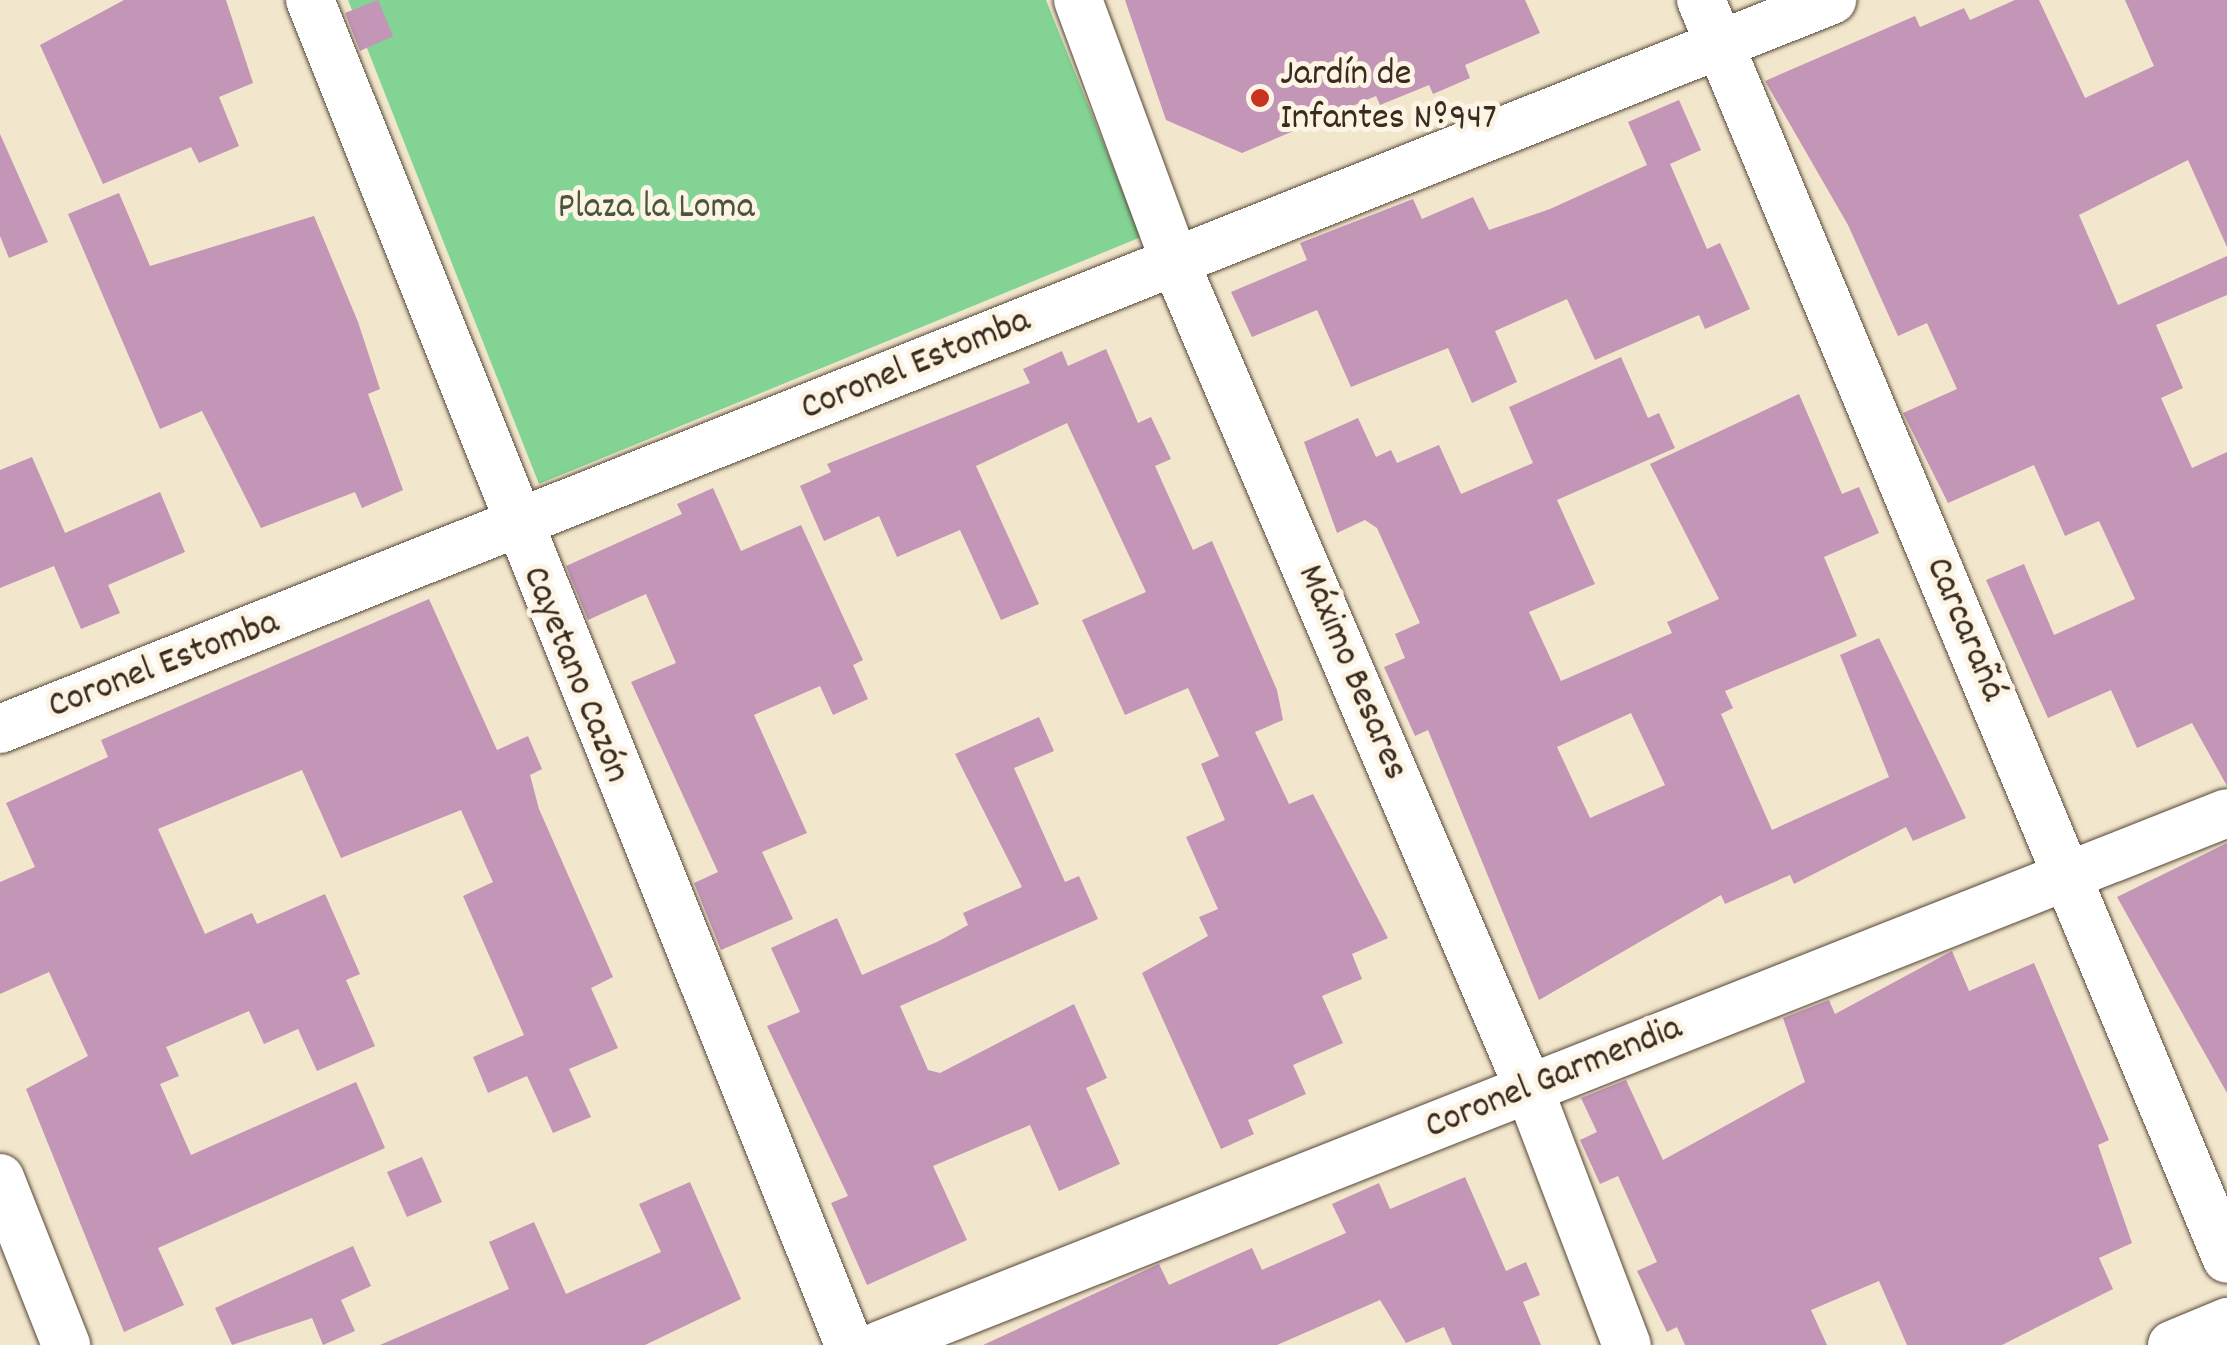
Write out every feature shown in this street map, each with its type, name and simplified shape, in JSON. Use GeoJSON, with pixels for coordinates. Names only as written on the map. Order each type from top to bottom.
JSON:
{"type":"FeatureCollection","features":[{"type":"Feature","properties":{"kind":"street","name":"Cayetano Cazón"},"geometry":{"type":"LineString","coordinates":[[310,0],[516,531],[849,1345]]}},
{"type":"Feature","properties":{"kind":"street","name":"Máximo Besares"},"geometry":{"type":"LineString","coordinates":[[1078,0],[1174,260],[1530,1088],[1626,1345]]}},
{"type":"Feature","properties":{"kind":"street","name":"Carcarañá"},"geometry":{"type":"LineString","coordinates":[[1701,0],[2227,1259]]}},
{"type":"Feature","properties":{"kind":"street","name":"Coronel Estomba"},"geometry":{"type":"LineString","coordinates":[[0,730],[516,531],[1174,260],[1832,0]]}},
{"type":"Feature","properties":{"kind":"street","name":"Coronel Garmendia"},"geometry":{"type":"LineString","coordinates":[[880,1345],[2227,813]]}},
{"type":"Feature","properties":{"kind":"street"},"geometry":{"type":"LineString","coordinates":[[0,1178],[66,1345]]}},
{"type":"Feature","properties":{"kind":"street"},"geometry":{"type":"LineString","coordinates":[[2172,1345],[2227,1322]]}},
{"type":"Feature","properties":{"kind":"green space","name":"Plaza la Loma"},"geometry":{"type":"Polygon","coordinates":[[[348,0],[1046,0],[1141,237],[539,484],[348,0]]]}},
{"type":"Feature","properties":{"kind":"building"},"geometry":{"type":"Polygon","coordinates":[[[124,0],[226,0],[253,83],[219,97],[239,146],[199,163],[191,147],[103,184],[40,45],[124,0]]]}},
{"type":"Feature","properties":{"kind":"building"},"geometry":{"type":"Polygon","coordinates":[[[378,0],[393,36],[360,51],[345,13],[378,0]]]}},
{"type":"Feature","properties":{"kind":"building"},"geometry":{"type":"Polygon","coordinates":[[[1125,0],[1525,0],[1540,33],[1465,65],[1470,78],[1433,94],[1429,85],[1380,105],[1376,96],[1242,153],[1166,120],[1125,0]]]}},
{"type":"Feature","properties":{"kind":"building"},"geometry":{"type":"Polygon","coordinates":[[[2015,0],[2039,0],[2085,98],[2154,66],[2125,0],[2227,0],[2227,247],[2188,160],[2079,215],[2118,305],[2227,256],[2227,295],[2156,325],[2183,388],[2161,398],[2192,468],[2227,452],[2227,786],[2192,723],[2137,748],[2111,690],[2048,718],[1986,580],[2024,564],[2054,635],[2135,599],[2099,521],[2065,536],[2034,465],[1948,503],[1903,413],[1957,389],[1927,323],[1898,336],[1848,225],[1765,81],[1915,16],[1920,27],[1964,8],[1970,20],[2015,0]]]}},
{"type":"Feature","properties":{"kind":"building"},"geometry":{"type":"Polygon","coordinates":[[[1679,100],[1701,150],[1670,164],[1707,249],[1720,243],[1750,309],[1705,329],[1699,315],[1595,360],[1567,299],[1495,331],[1517,382],[1472,403],[1448,348],[1351,387],[1317,310],[1252,337],[1231,292],[1307,260],[1300,243],[1413,199],[1422,219],[1473,197],[1489,230],[1550,209],[1647,165],[1628,122],[1679,100]]]}},
{"type":"Feature","properties":{"kind":"building"},"geometry":{"type":"Polygon","coordinates":[[[0,134],[48,242],[9,258],[0,236],[0,134]]]}},
{"type":"Feature","properties":{"kind":"building"},"geometry":{"type":"Polygon","coordinates":[[[119,193],[150,266],[314,216],[358,322],[380,389],[368,394],[403,490],[362,508],[355,492],[261,528],[202,411],[160,429],[68,214],[119,193]]]}},
{"type":"Feature","properties":{"kind":"building"},"geometry":{"type":"Polygon","coordinates":[[[1106,349],[1138,423],[1151,417],[1171,459],[1155,466],[1193,550],[1212,541],[1277,690],[1283,720],[1255,732],[1289,804],[1313,794],[1388,938],[1352,954],[1362,979],[1322,996],[1343,1043],[1293,1065],[1306,1094],[1248,1120],[1254,1134],[1221,1149],[1142,973],[1208,936],[1199,917],[1218,909],[1186,837],[1225,820],[1201,764],[1219,756],[1188,688],[1125,715],[1082,620],[1146,592],[1067,423],[976,466],[1039,604],[1001,620],[960,530],[897,557],[879,516],[824,541],[800,486],[831,472],[827,464],[1030,383],[1023,369],[1062,351],[1068,366],[1106,349]]]}},
{"type":"Feature","properties":{"kind":"building"},"geometry":{"type":"Polygon","coordinates":[[[1621,357],[1648,418],[1659,413],[1675,448],[1557,500],[1595,584],[1529,612],[1561,681],[1672,633],[1667,622],[1719,599],[1650,464],[1799,394],[1842,494],[1859,487],[1879,533],[1824,557],[1857,636],[1725,691],[1733,708],[1721,714],[1772,830],[1889,777],[1840,655],[1879,638],[1966,818],[1913,841],[1906,827],[1794,884],[1790,875],[1725,904],[1721,895],[1539,1000],[1428,730],[1415,736],[1384,667],[1405,658],[1395,634],[1420,623],[1377,528],[1365,520],[1337,533],[1304,442],[1358,418],[1376,457],[1391,450],[1397,463],[1439,445],[1461,494],[1533,463],[1509,407],[1621,357]],[[1631,713],[1557,747],[1590,818],[1665,785],[1631,713]]]}},
{"type":"Feature","properties":{"kind":"building"},"geometry":{"type":"Polygon","coordinates":[[[32,457],[65,533],[160,492],[185,552],[108,585],[120,613],[81,629],[54,566],[0,588],[0,470],[32,457]]]}},
{"type":"Feature","properties":{"kind":"building"},"geometry":{"type":"Polygon","coordinates":[[[713,488],[741,551],[801,525],[863,660],[853,665],[868,699],[833,715],[820,686],[754,715],[807,833],[762,852],[793,919],[721,950],[694,883],[718,872],[631,682],[676,663],[646,594],[588,620],[566,566],[682,514],[677,504],[713,488]]]}},
{"type":"Feature","properties":{"kind":"building"},"geometry":{"type":"Polygon","coordinates":[[[429,599],[497,750],[528,736],[542,769],[530,775],[539,809],[613,977],[591,988],[618,1048],[569,1069],[591,1117],[553,1133],[527,1076],[488,1093],[473,1057],[524,1035],[463,896],[493,882],[461,810],[341,858],[302,770],[158,829],[205,934],[252,913],[257,924],[325,894],[360,974],[346,980],[375,1046],[317,1071],[298,1029],[264,1044],[249,1011],[166,1047],[179,1076],[160,1084],[191,1155],[356,1082],[385,1148],[158,1248],[184,1305],[124,1332],[26,1089],[88,1056],[49,972],[0,994],[0,882],[35,867],[6,803],[108,757],[101,740],[429,599]]]}},
{"type":"Feature","properties":{"kind":"building"},"geometry":{"type":"Polygon","coordinates":[[[1039,717],[1054,751],[1014,768],[1065,882],[1079,876],[1098,919],[900,1006],[928,1070],[940,1073],[1074,1004],[1107,1078],[1086,1088],[1120,1164],[1059,1191],[1030,1125],[933,1166],[967,1240],[867,1285],[831,1203],[848,1196],[767,1026],[800,1012],[771,948],[837,918],[862,975],[939,941],[968,925],[963,913],[1022,887],[955,754],[1039,717]]]}},
{"type":"Feature","properties":{"kind":"building"},"geometry":{"type":"Polygon","coordinates":[[[2227,843],[2227,1093],[2117,897],[2227,843]]]}},
{"type":"Feature","properties":{"kind":"building"},"geometry":{"type":"Polygon","coordinates":[[[1952,951],[1969,991],[2034,963],[2109,1140],[2098,1145],[2132,1243],[2099,1258],[2113,1289],[2002,1345],[1907,1345],[1879,1281],[1811,1310],[1827,1345],[1685,1345],[1677,1327],[1667,1332],[1637,1271],[1657,1262],[1618,1176],[1600,1184],[1580,1140],[1597,1132],[1581,1098],[1626,1080],[1663,1160],[1805,1082],[1783,1018],[1829,1000],[1835,1014],[1952,951]]]}},
{"type":"Feature","properties":{"kind":"building"},"geometry":{"type":"Polygon","coordinates":[[[422,1157],[442,1202],[407,1217],[387,1172],[422,1157]]]}},
{"type":"Feature","properties":{"kind":"building"},"geometry":{"type":"Polygon","coordinates":[[[1465,1177],[1506,1271],[1526,1262],[1540,1295],[1523,1302],[1541,1345],[1452,1345],[1444,1327],[1406,1343],[1380,1300],[1277,1345],[983,1345],[1159,1264],[1169,1285],[1252,1248],[1262,1270],[1346,1233],[1332,1204],[1379,1183],[1390,1209],[1465,1177]]]}},
{"type":"Feature","properties":{"kind":"building"},"geometry":{"type":"Polygon","coordinates":[[[690,1182],[741,1299],[645,1345],[380,1345],[509,1289],[489,1242],[534,1222],[566,1294],[661,1252],[639,1204],[690,1182]]]}},
{"type":"Feature","properties":{"kind":"building"},"geometry":{"type":"Polygon","coordinates":[[[353,1246],[371,1286],[341,1300],[355,1331],[323,1345],[312,1318],[232,1345],[215,1308],[353,1246]]]}},
{"type":"Feature","properties":{"kind":"place","name":"Jardín de Infantes Nº947"},"geometry":{"type":"Point","coordinates":[1260,98]}}]}
